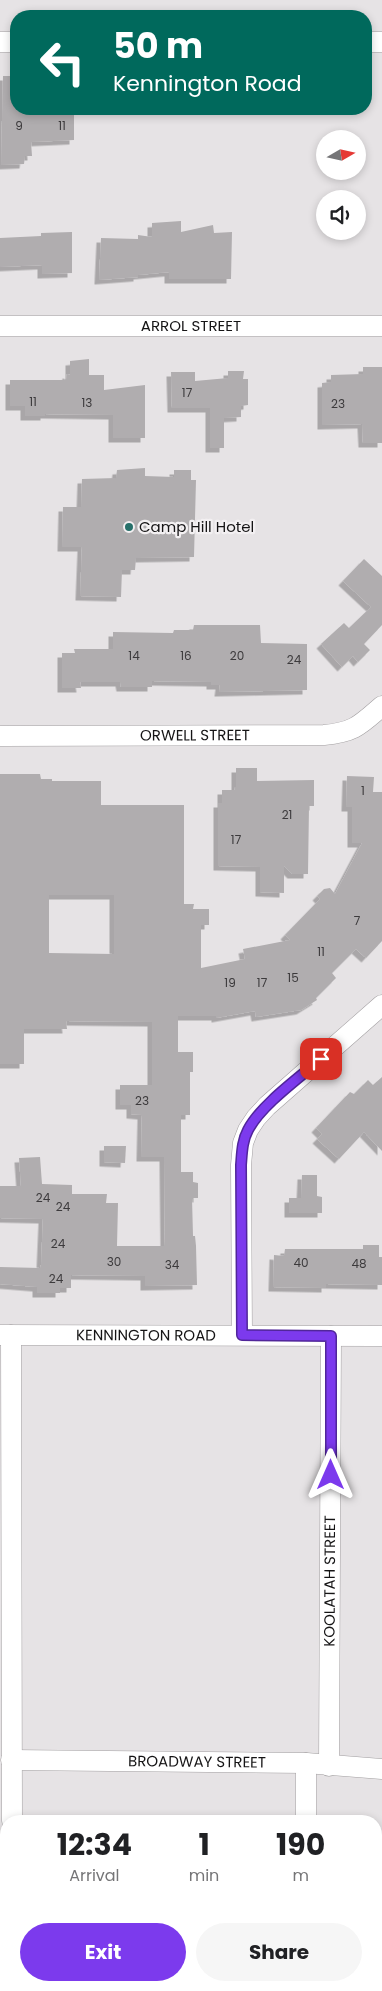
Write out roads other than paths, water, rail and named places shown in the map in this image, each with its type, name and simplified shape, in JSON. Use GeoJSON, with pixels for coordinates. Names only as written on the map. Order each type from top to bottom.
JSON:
{"type":"FeatureCollection","features":[{"type":"Feature","properties":{"kind":"street","name":"ARROL STREET"},"geometry":{"type":"LineString","coordinates":[[0,326],[382,326]]}},
{"type":"Feature","properties":{"kind":"street","name":"ORWELL STREET"},"geometry":{"type":"LineString","coordinates":[[0,736],[324,735],[344,733],[360,725],[382,706]]}},
{"type":"Feature","properties":{"kind":"street"},"geometry":{"type":"LineString","coordinates":[[242,1335],[241,1165],[243,1143],[248,1130],[267,1106],[382,1005]]}},
{"type":"Feature","properties":{"kind":"street"},"geometry":{"type":"LineString","coordinates":[[6,1335],[6,1639],[12,1760],[12,1815]]}},
{"type":"Feature","properties":{"kind":"street","name":"KENNINGTON ROAD"},"geometry":{"type":"LineString","coordinates":[[6,1335],[382,1336]]}},
{"type":"Feature","properties":{"kind":"street","name":"KOOLATAH STREET"},"geometry":{"type":"LineString","coordinates":[[329,1766],[331,1336]]}},
{"type":"Feature","properties":{"kind":"street","name":"BROADWAY STREET"},"geometry":{"type":"LineString","coordinates":[[12,1760],[306,1763],[382,1769]]}},
{"type":"Feature","properties":{"kind":"street"},"geometry":{"type":"LineString","coordinates":[[306,1763],[306,1815]]}},
{"type":"Feature","properties":{"kind":"place","name":"Camp Hill Hotel"},"geometry":{"type":"Point","coordinates":[129,527]}}]}
